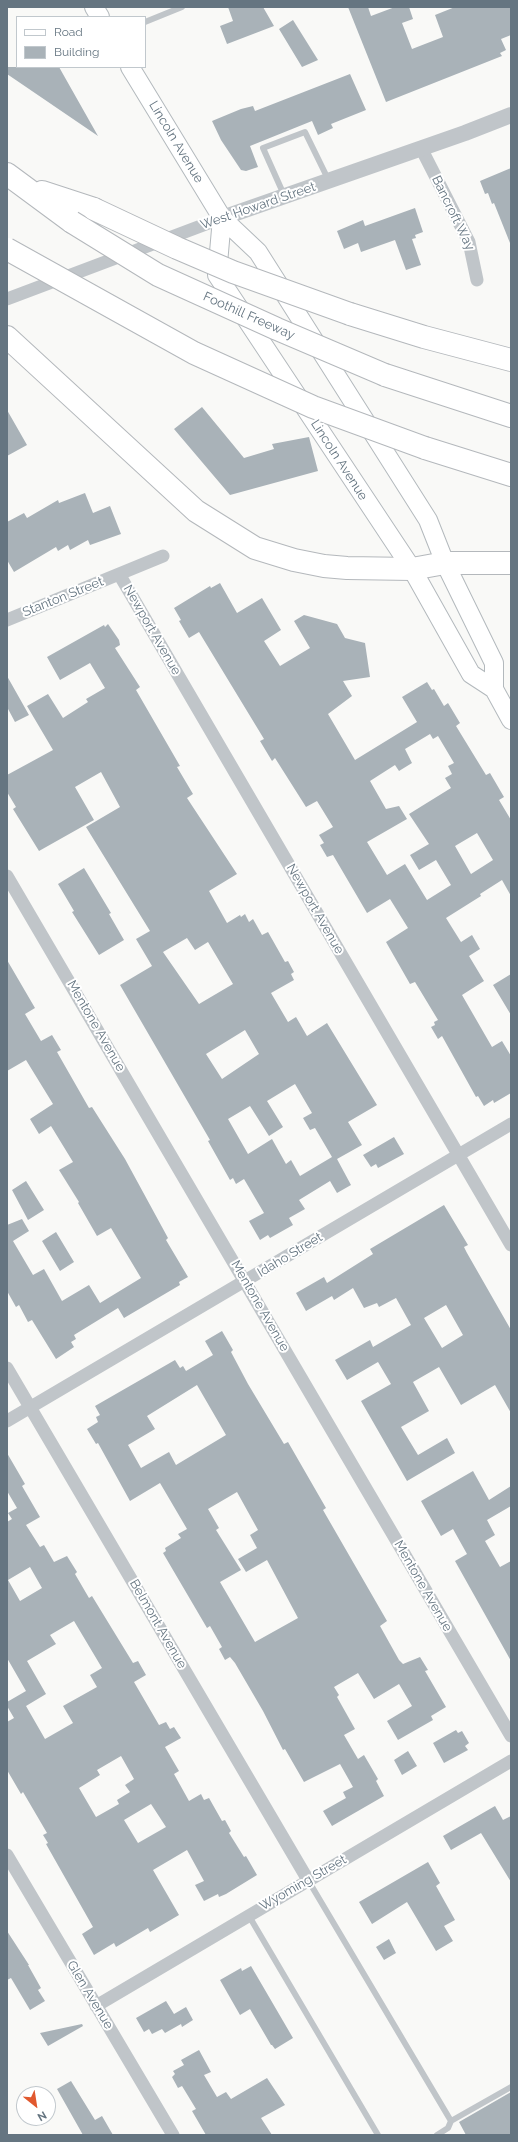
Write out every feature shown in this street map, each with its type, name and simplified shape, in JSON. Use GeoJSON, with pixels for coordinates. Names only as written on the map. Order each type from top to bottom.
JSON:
{"type":"FeatureCollection","features":[{"type":"Feature","properties":{"kind":"highway"},"geometry":{"type":"LineString","coordinates":[[15,180],[94,209],[177,248],[233,272],[350,314],[424,337],[511,360]]}},
{"type":"Feature","properties":{"kind":"highway","name":"Foothill Freeway"},"geometry":{"type":"LineString","coordinates":[[15,180],[72,222],[158,275],[385,375],[511,416]]}},
{"type":"Feature","properties":{"kind":"highway"},"geometry":{"type":"LineString","coordinates":[[7,249],[194,353],[313,407],[425,448],[511,475]]}},
{"type":"Feature","properties":{"kind":"highway"},"geometry":{"type":"LineString","coordinates":[[14,343],[196,511],[255,548],[324,566],[347,568],[412,569],[445,563],[511,563]]}},
{"type":"Feature","properties":{"kind":"main road"},"geometry":{"type":"LineString","coordinates":[[94,7],[99,16]]}},
{"type":"Feature","properties":{"kind":"main road","name":"Lincoln Avenue"},"geometry":{"type":"LineString","coordinates":[[131,68],[222,218],[258,252],[428,520],[445,563],[494,663],[494,689]]}},
{"type":"Feature","properties":{"kind":"main road","name":"Lincoln Avenue"},"geometry":{"type":"LineString","coordinates":[[222,218],[217,275],[412,569],[471,674],[494,689],[511,720]]}},
{"type":"Feature","properties":{"kind":"street","name":"West Howard Street"},"geometry":{"type":"LineString","coordinates":[[7,299],[222,218],[511,115]]}},
{"type":"Feature","properties":{"kind":"street","name":"Bancroft Way"},"geometry":{"type":"LineString","coordinates":[[421,148],[469,242],[478,280]]}},
{"type":"Feature","properties":{"kind":"street","name":"Stanton Street"},"geometry":{"type":"LineString","coordinates":[[7,620],[163,556]]}},
{"type":"Feature","properties":{"kind":"street","name":"Newport Avenue"},"geometry":{"type":"LineString","coordinates":[[119,574],[511,1245]]}},
{"type":"Feature","properties":{"kind":"street","name":"Mentone Avenue"},"geometry":{"type":"LineString","coordinates":[[7,876],[511,1736]]}},
{"type":"Feature","properties":{"kind":"street","name":"Idaho Street"},"geometry":{"type":"LineString","coordinates":[[7,1421],[511,1124]]}},
{"type":"Feature","properties":{"kind":"street","name":"Belmont Avenue"},"geometry":{"type":"LineString","coordinates":[[7,1368],[308,1880]]}},
{"type":"Feature","properties":{"kind":"street","name":"Wyoming Street"},"geometry":{"type":"LineString","coordinates":[[96,2006],[511,1761]]}},
{"type":"Feature","properties":{"kind":"street","name":"Glen Avenue"},"geometry":{"type":"LineString","coordinates":[[7,1855],[173,2135]]}},
{"type":"Feature","properties":{"kind":"lane"},"geometry":{"type":"LineString","coordinates":[[146,22],[182,7]]}},
{"type":"Feature","properties":{"kind":"lane"},"geometry":{"type":"LineString","coordinates":[[285,196],[262,148],[305,132],[329,181]]}},
{"type":"Feature","properties":{"kind":"lane"},"geometry":{"type":"LineString","coordinates":[[308,1880],[451,2121]]}},
{"type":"Feature","properties":{"kind":"lane"},"geometry":{"type":"LineString","coordinates":[[248,1915],[378,2135]]}},
{"type":"Feature","properties":{"kind":"lane"},"geometry":{"type":"LineString","coordinates":[[437,2135],[448,2128],[451,2121],[511,2087]]}},
{"type":"Feature","properties":{"kind":"building"},"geometry":{"type":"Polygon","coordinates":[[[228,7],[263,7],[274,26],[227,44],[220,26],[233,21],[228,7]]]}},
{"type":"Feature","properties":{"kind":"building"},"geometry":{"type":"Polygon","coordinates":[[[348,7],[368,7],[371,16],[395,7],[409,7],[413,19],[402,23],[412,49],[443,37],[435,15],[455,7],[511,7],[511,35],[501,39],[506,50],[500,53],[502,56],[386,102],[348,7]]]}},
{"type":"Feature","properties":{"kind":"building"},"geometry":{"type":"Polygon","coordinates":[[[293,20],[318,60],[302,67],[279,29],[293,20]]]}},
{"type":"Feature","properties":{"kind":"building"},"geometry":{"type":"Polygon","coordinates":[[[7,67],[60,68],[98,136],[7,74],[7,67]]]}},
{"type":"Feature","properties":{"kind":"building"},"geometry":{"type":"Polygon","coordinates":[[[350,74],[366,110],[331,124],[333,128],[318,135],[312,121],[250,146],[258,167],[246,171],[241,170],[221,140],[212,121],[241,109],[253,106],[255,111],[350,74]]]}},
{"type":"Feature","properties":{"kind":"building"},"geometry":{"type":"Polygon","coordinates":[[[511,168],[510,243],[494,203],[492,204],[488,193],[485,194],[480,181],[511,168]]]}},
{"type":"Feature","properties":{"kind":"building"},"geometry":{"type":"Polygon","coordinates":[[[415,208],[423,232],[415,235],[416,238],[412,239],[421,265],[406,270],[395,240],[361,252],[358,243],[344,249],[337,231],[363,220],[365,226],[415,208]]]}},
{"type":"Feature","properties":{"kind":"building"},"geometry":{"type":"Polygon","coordinates":[[[202,407],[244,458],[274,449],[272,444],[309,437],[318,471],[230,495],[174,429],[202,407]]]}},
{"type":"Feature","properties":{"kind":"building"},"geometry":{"type":"Polygon","coordinates":[[[7,410],[27,445],[7,456],[7,410]]]}},
{"type":"Feature","properties":{"kind":"building"},"geometry":{"type":"Polygon","coordinates":[[[85,493],[93,513],[110,506],[121,534],[90,545],[88,540],[70,550],[68,545],[58,551],[56,547],[14,572],[7,560],[7,522],[24,513],[27,518],[58,500],[59,503],[85,493]]]}},
{"type":"Feature","properties":{"kind":"building"},"geometry":{"type":"Polygon","coordinates":[[[220,583],[237,613],[262,598],[281,630],[264,641],[280,666],[310,648],[294,621],[304,615],[337,624],[345,638],[365,643],[370,677],[343,681],[352,696],[328,714],[355,760],[417,722],[402,697],[427,682],[432,690],[434,689],[444,706],[448,703],[460,723],[456,726],[486,775],[490,773],[504,797],[499,800],[511,820],[511,896],[502,880],[480,894],[481,896],[446,918],[461,942],[472,935],[480,949],[469,956],[484,981],[462,995],[492,1047],[502,1041],[511,1056],[511,1093],[494,1103],[493,1100],[484,1106],[478,1096],[476,1097],[442,1036],[438,1039],[431,1027],[435,1025],[434,1022],[438,1020],[415,982],[410,984],[386,942],[408,928],[390,899],[367,913],[333,855],[327,857],[320,845],[324,843],[319,835],[333,827],[317,801],[306,807],[275,758],[272,761],[260,741],[264,739],[199,632],[189,638],[179,621],[181,620],[174,608],[210,586],[211,588],[220,583]],[[430,734],[405,749],[412,763],[399,771],[395,765],[370,781],[386,809],[399,806],[407,819],[367,842],[387,875],[405,864],[427,900],[451,885],[436,860],[419,870],[410,855],[429,844],[409,814],[451,788],[445,778],[452,774],[448,766],[454,763],[438,736],[433,739],[430,734]],[[477,833],[455,846],[471,874],[493,860],[477,833]]]}},
{"type":"Feature","properties":{"kind":"building"},"geometry":{"type":"Polygon","coordinates":[[[108,624],[119,640],[120,645],[115,648],[140,687],[136,690],[180,766],[177,767],[193,794],[187,798],[237,874],[209,891],[227,923],[240,915],[241,917],[245,914],[249,922],[253,919],[262,935],[268,932],[285,962],[288,961],[294,972],[291,974],[294,980],[271,993],[288,1022],[296,1017],[307,1036],[327,1023],[377,1105],[348,1122],[362,1145],[337,1159],[351,1185],[337,1193],[330,1181],[299,1200],[305,1209],[289,1218],[293,1225],[270,1238],[268,1235],[260,1240],[249,1221],[264,1213],[244,1179],[236,1184],[233,1178],[230,1180],[208,1141],[210,1140],[120,985],[152,966],[136,939],[150,931],[86,827],[120,807],[101,772],[75,787],[94,820],[39,851],[13,809],[16,807],[7,792],[7,775],[53,750],[27,706],[48,694],[63,718],[88,702],[86,699],[105,688],[90,663],[60,680],[47,657],[104,625],[105,627],[108,624]],[[187,938],[163,952],[199,1004],[233,984],[208,942],[195,950],[187,938]],[[245,1030],[206,1054],[222,1079],[259,1054],[245,1030]],[[295,1084],[267,1101],[283,1127],[269,1136],[250,1106],[228,1119],[248,1154],[272,1139],[286,1164],[291,1160],[300,1176],[332,1157],[315,1128],[310,1130],[303,1118],[312,1113],[295,1084]]]}},
{"type":"Feature","properties":{"kind":"building"},"geometry":{"type":"Polygon","coordinates":[[[7,676],[29,715],[15,722],[7,707],[7,676]]]}},
{"type":"Feature","properties":{"kind":"building"},"geometry":{"type":"Polygon","coordinates":[[[84,868],[111,913],[109,914],[124,940],[99,955],[72,912],[74,911],[58,884],[84,868]]]}},
{"type":"Feature","properties":{"kind":"building"},"geometry":{"type":"Polygon","coordinates":[[[7,960],[35,1008],[25,1014],[41,1041],[52,1035],[61,1050],[57,1052],[89,1108],[92,1107],[125,1159],[168,1238],[166,1240],[188,1277],[179,1282],[180,1285],[124,1318],[118,1308],[74,1335],[76,1339],[71,1342],[74,1347],[56,1359],[32,1320],[28,1322],[19,1305],[16,1307],[7,1291],[7,1225],[22,1219],[29,1231],[13,1241],[33,1275],[44,1269],[62,1301],[89,1285],[100,1303],[141,1278],[111,1228],[97,1236],[78,1203],[79,1202],[59,1170],[73,1162],[51,1126],[39,1134],[30,1119],[53,1104],[26,1060],[7,1071],[7,960]]]}},
{"type":"Feature","properties":{"kind":"building"},"geometry":{"type":"Polygon","coordinates":[[[511,974],[511,1015],[493,985],[511,974]]]}},
{"type":"Feature","properties":{"kind":"building"},"geometry":{"type":"Polygon","coordinates":[[[394,1137],[404,1154],[378,1168],[376,1164],[371,1167],[363,1155],[394,1137]]]}},
{"type":"Feature","properties":{"kind":"building"},"geometry":{"type":"Polygon","coordinates":[[[26,1181],[44,1210],[28,1220],[12,1190],[26,1181]]]}},
{"type":"Feature","properties":{"kind":"building"},"geometry":{"type":"Polygon","coordinates":[[[444,1205],[468,1245],[464,1247],[467,1253],[511,1330],[511,1413],[495,1385],[461,1405],[439,1367],[413,1382],[429,1411],[401,1427],[418,1455],[447,1438],[455,1453],[407,1481],[361,1401],[391,1384],[378,1362],[347,1380],[335,1360],[370,1340],[373,1347],[411,1325],[396,1298],[379,1307],[377,1303],[364,1308],[353,1288],[334,1300],[332,1296],[306,1311],[296,1293],[324,1277],[327,1283],[373,1254],[370,1249],[444,1205]],[[446,1305],[424,1318],[442,1348],[463,1335],[446,1305]]]}},
{"type":"Feature","properties":{"kind":"building"},"geometry":{"type":"Polygon","coordinates":[[[56,1232],[74,1262],[60,1271],[42,1241],[56,1232]]]}},
{"type":"Feature","properties":{"kind":"building"},"geometry":{"type":"Polygon","coordinates":[[[222,1331],[233,1350],[231,1352],[248,1384],[284,1444],[288,1442],[326,1508],[323,1510],[387,1621],[380,1626],[399,1660],[403,1664],[420,1657],[428,1670],[425,1671],[446,1707],[431,1716],[433,1720],[398,1740],[387,1721],[412,1706],[399,1684],[374,1699],[358,1673],[334,1687],[339,1695],[337,1697],[355,1729],[344,1735],[358,1759],[364,1755],[378,1779],[376,1781],[384,1796],[332,1826],[323,1811],[346,1798],[343,1792],[353,1787],[340,1764],[304,1782],[285,1749],[283,1750],[263,1711],[235,1663],[230,1657],[225,1660],[219,1649],[222,1647],[210,1626],[207,1628],[163,1553],[166,1551],[165,1548],[181,1538],[178,1534],[187,1529],[160,1483],[130,1501],[98,1443],[96,1444],[87,1429],[98,1422],[96,1417],[100,1415],[95,1406],[175,1360],[180,1368],[183,1366],[186,1371],[213,1355],[205,1341],[222,1331]],[[197,1385],[147,1416],[155,1429],[128,1445],[141,1468],[169,1452],[176,1465],[226,1435],[197,1385]],[[237,1492],[208,1509],[219,1528],[216,1530],[241,1570],[220,1582],[255,1642],[298,1618],[267,1560],[246,1572],[238,1559],[257,1548],[250,1535],[258,1530],[237,1492]]]}},
{"type":"Feature","properties":{"kind":"building"},"geometry":{"type":"Polygon","coordinates":[[[7,1453],[25,1484],[22,1486],[40,1517],[26,1525],[40,1547],[44,1545],[54,1562],[67,1556],[77,1572],[75,1574],[89,1598],[92,1596],[133,1663],[138,1661],[146,1675],[134,1682],[159,1725],[166,1722],[170,1729],[174,1727],[181,1738],[165,1747],[179,1771],[174,1774],[189,1801],[201,1794],[204,1800],[209,1798],[222,1821],[225,1820],[231,1831],[229,1833],[244,1857],[246,1856],[257,1875],[226,1894],[219,1897],[218,1894],[204,1901],[195,1885],[204,1881],[187,1850],[153,1870],[179,1915],[150,1932],[148,1928],[116,1947],[114,1943],[94,1955],[82,1934],[93,1927],[46,1844],[48,1843],[43,1835],[47,1833],[23,1792],[21,1794],[7,1770],[7,1722],[14,1718],[7,1706],[7,1702],[26,1691],[7,1658],[7,1522],[12,1519],[8,1513],[17,1508],[7,1491],[7,1453]],[[30,1567],[8,1580],[20,1601],[42,1588],[30,1567]],[[74,1621],[50,1635],[56,1644],[27,1661],[46,1694],[26,1706],[45,1739],[73,1723],[63,1706],[97,1687],[90,1675],[102,1668],[74,1621]],[[121,1756],[97,1770],[100,1775],[79,1788],[96,1817],[119,1804],[117,1800],[130,1792],[125,1785],[134,1779],[121,1756]],[[151,1804],[124,1820],[138,1843],[166,1827],[151,1804]]]}},
{"type":"Feature","properties":{"kind":"building"},"geometry":{"type":"Polygon","coordinates":[[[473,1471],[489,1500],[511,1486],[511,1506],[487,1520],[495,1535],[485,1541],[500,1567],[511,1561],[511,1661],[455,1561],[467,1554],[453,1529],[441,1536],[421,1501],[473,1471]]]}},
{"type":"Feature","properties":{"kind":"building"},"geometry":{"type":"Polygon","coordinates":[[[456,1730],[458,1733],[462,1731],[469,1743],[465,1746],[468,1750],[444,1763],[433,1743],[456,1730]]]}},
{"type":"Feature","properties":{"kind":"building"},"geometry":{"type":"Polygon","coordinates":[[[408,1751],[417,1766],[402,1775],[394,1760],[408,1751]]]}},
{"type":"Feature","properties":{"kind":"building"},"geometry":{"type":"Polygon","coordinates":[[[495,1806],[503,1820],[511,1816],[511,1882],[481,1833],[451,1850],[443,1836],[495,1806]]]}},
{"type":"Feature","properties":{"kind":"building"},"geometry":{"type":"Polygon","coordinates":[[[428,1862],[440,1883],[436,1886],[455,1920],[444,1926],[453,1941],[436,1951],[407,1902],[372,1924],[359,1902],[428,1862]]]}},
{"type":"Feature","properties":{"kind":"building"},"geometry":{"type":"Polygon","coordinates":[[[7,1931],[29,1965],[41,1988],[38,1990],[45,2001],[30,2010],[11,1978],[7,1980],[7,1931]]]}},
{"type":"Feature","properties":{"kind":"building"},"geometry":{"type":"Polygon","coordinates":[[[389,1939],[396,1953],[384,1960],[376,1947],[389,1939]]]}},
{"type":"Feature","properties":{"kind":"building"},"geometry":{"type":"Polygon","coordinates":[[[251,1966],[293,2038],[275,2049],[271,2045],[250,2009],[240,2015],[220,1980],[241,1968],[242,1971],[251,1966]]]}},
{"type":"Feature","properties":{"kind":"building"},"geometry":{"type":"Polygon","coordinates":[[[166,2001],[174,2014],[186,2007],[193,2020],[182,2027],[181,2024],[165,2033],[162,2029],[152,2034],[149,2029],[144,2032],[136,2018],[166,2001]]]}},
{"type":"Feature","properties":{"kind":"building"},"geometry":{"type":"Polygon","coordinates":[[[82,2024],[83,2026],[48,2046],[40,2033],[82,2024]]]}},
{"type":"Feature","properties":{"kind":"building"},"geometry":{"type":"Polygon","coordinates":[[[199,2050],[211,2072],[204,2075],[217,2097],[226,2092],[231,2099],[267,2078],[285,2105],[261,2118],[272,2135],[206,2135],[192,2111],[196,2109],[182,2086],[178,2088],[172,2077],[175,2074],[173,2071],[184,2065],[181,2060],[199,2050]]]}},
{"type":"Feature","properties":{"kind":"building"},"geometry":{"type":"Polygon","coordinates":[[[71,2081],[95,2120],[102,2116],[113,2135],[83,2135],[57,2089],[71,2081]]]}},
{"type":"Feature","properties":{"kind":"building"},"geometry":{"type":"Polygon","coordinates":[[[511,2092],[511,2135],[466,2135],[459,2122],[511,2092]]]}}]}
